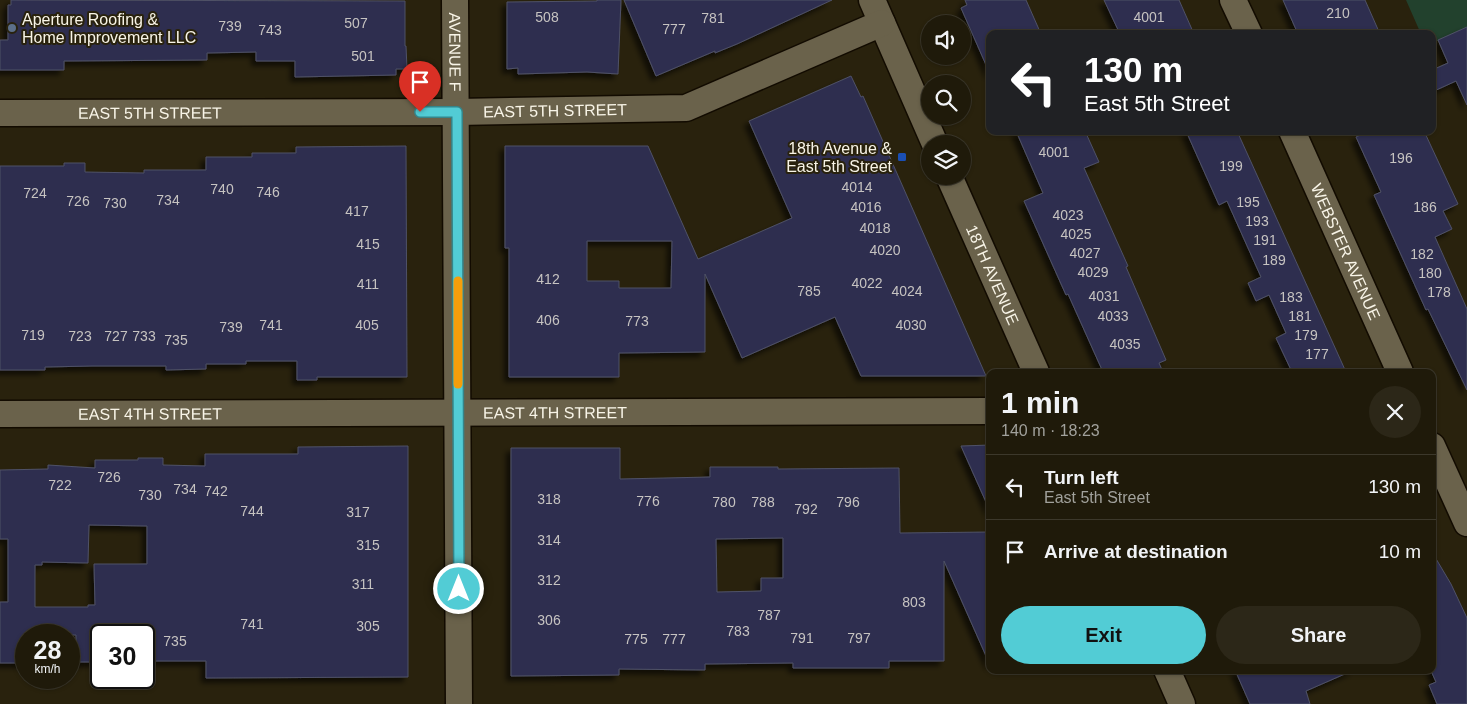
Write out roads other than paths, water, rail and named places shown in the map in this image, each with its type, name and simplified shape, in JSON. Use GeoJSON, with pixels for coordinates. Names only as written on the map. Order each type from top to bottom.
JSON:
{"type":"FeatureCollection","features":[{"type":"Feature","properties":{"kind":"street","name":"AVENUE F"},"geometry":{"type":"LineString","coordinates":[[455,0],[459,704]]}},
{"type":"Feature","properties":{"kind":"street"},"geometry":{"type":"LineString","coordinates":[[1234,0],[1246,30]]}},
{"type":"Feature","properties":{"kind":"street","name":"EAST 5TH STREET"},"geometry":{"type":"LineString","coordinates":[[0,113],[457,112],[686,108],[877,12]]}},
{"type":"Feature","properties":{"kind":"street"},"geometry":{"type":"LineString","coordinates":[[877,12],[931,135]]}},
{"type":"Feature","properties":{"kind":"street","name":"WEBSTER AVENUE"},"geometry":{"type":"LineString","coordinates":[[1294,135],[1399,369]]}},
{"type":"Feature","properties":{"kind":"street","name":"18TH AVENUE"},"geometry":{"type":"LineString","coordinates":[[953,185],[1035,369]]}},
{"type":"Feature","properties":{"kind":"street","name":"EAST 4TH STREET"},"geometry":{"type":"LineString","coordinates":[[0,414],[986,411]]}},
{"type":"Feature","properties":{"kind":"street"},"geometry":{"type":"LineString","coordinates":[[1436,455],[1467,523]]}},
{"type":"Feature","properties":{"kind":"street"},"geometry":{"type":"LineString","coordinates":[[1169,674],[1182,704]]}},
{"type":"Feature","properties":{"kind":"place","name":"Aperture Roofing & Home Improvement LLC"},"geometry":{"type":"Point","coordinates":[12,28]}},
{"type":"Feature","properties":{"kind":"place","name":"18th Avenue & East 5th Street"},"geometry":{"type":"Point","coordinates":[902,157]}}]}
